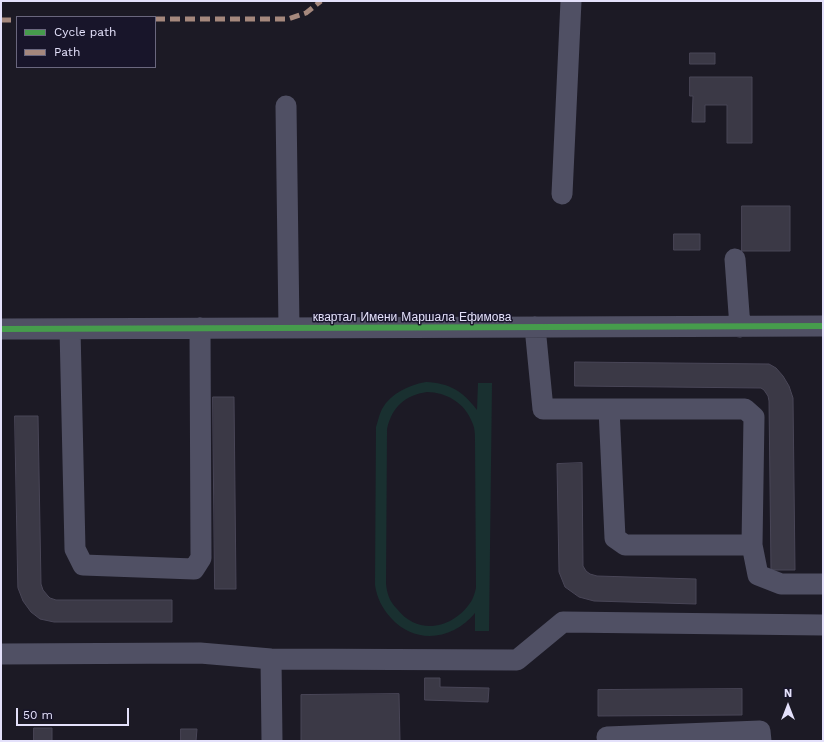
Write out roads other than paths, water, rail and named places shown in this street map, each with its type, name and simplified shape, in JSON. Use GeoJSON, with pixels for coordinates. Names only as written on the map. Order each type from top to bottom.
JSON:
{"type":"FeatureCollection","features":[{"type":"Feature","properties":{"kind":"street"},"geometry":{"type":"LineString","coordinates":[[562,194],[571,1]]}},
{"type":"Feature","properties":{"kind":"street"},"geometry":{"type":"LineString","coordinates":[[286,106],[289,328]]}},
{"type":"Feature","properties":{"kind":"street"},"geometry":{"type":"LineString","coordinates":[[735,259],[740,327]]}},
{"type":"Feature","properties":{"kind":"street","name":"квартал Имени Маршала Ефимова"},"geometry":{"type":"LineString","coordinates":[[1,329],[823,326]]}},
{"type":"Feature","properties":{"kind":"street"},"geometry":{"type":"LineString","coordinates":[[70,329],[75,549],[83,564],[194,569],[201,558],[200,328]]}},
{"type":"Feature","properties":{"kind":"street"},"geometry":{"type":"LineString","coordinates":[[536,328],[543,408],[745,408],[754,417],[752,545],[758,575],[781,584],[823,584]]}},
{"type":"Feature","properties":{"kind":"street"},"geometry":{"type":"LineString","coordinates":[[609,408],[615,538],[626,545],[752,545]]}},
{"type":"Feature","properties":{"kind":"street"},"geometry":{"type":"LineString","coordinates":[[1,654],[200,653],[271,659],[517,660],[563,622],[823,625]]}},
{"type":"Feature","properties":{"kind":"street"},"geometry":{"type":"LineString","coordinates":[[271,659],[272,741]]}},
{"type":"Feature","properties":{"kind":"street"},"geometry":{"type":"LineString","coordinates":[[607,737],[760,731],[761,741]]}}]}
